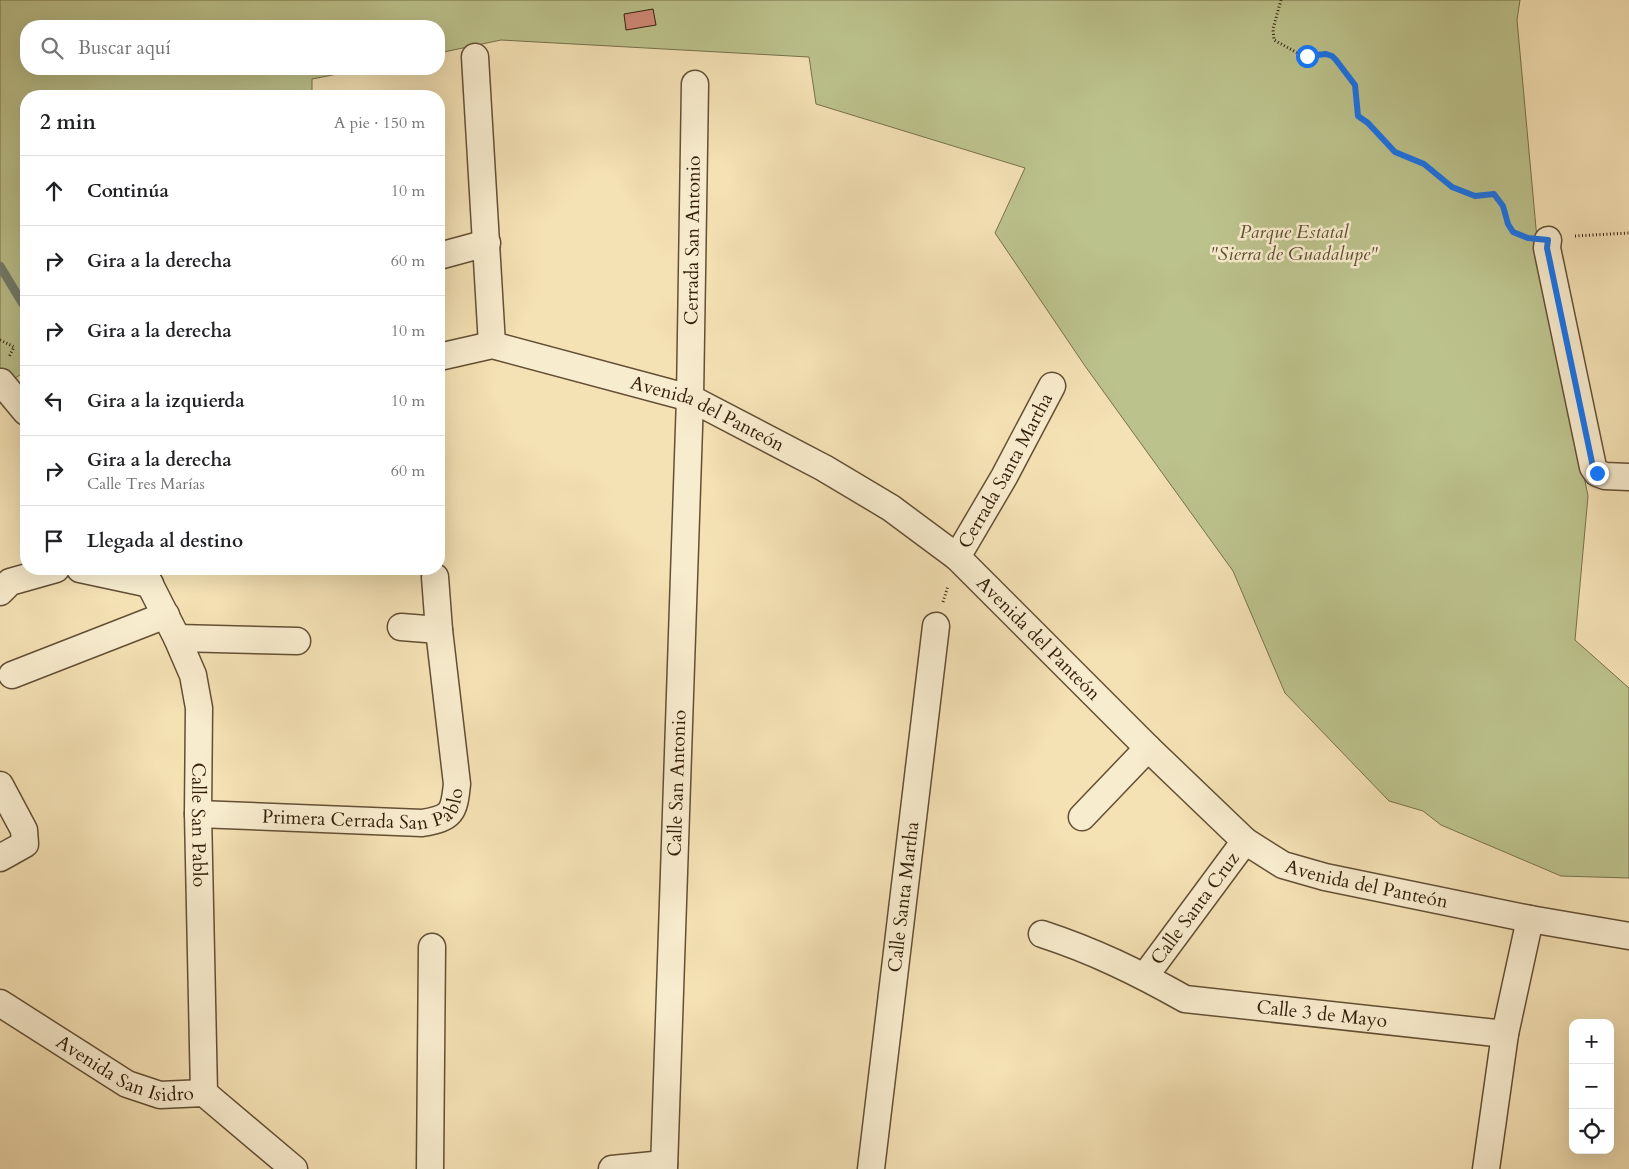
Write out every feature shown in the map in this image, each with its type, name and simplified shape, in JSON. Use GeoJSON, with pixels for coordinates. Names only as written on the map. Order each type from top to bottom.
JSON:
{"type":"FeatureCollection","features":[{"type":"Feature","properties":{"kind":"street"},"geometry":{"type":"LineString","coordinates":[[475,57],[492,345]]}},
{"type":"Feature","properties":{"kind":"street","name":"Cerrada San Antonio"},"geometry":{"type":"LineString","coordinates":[[690,398],[695,84]]}},
{"type":"Feature","properties":{"kind":"street"},"geometry":{"type":"LineString","coordinates":[[1548,240],[1547,248],[1593,467],[1597,473],[1605,476],[1629,477]]}},
{"type":"Feature","properties":{"kind":"street"},"geometry":{"type":"LineString","coordinates":[[445,254],[487,243]]}},
{"type":"Feature","properties":{"kind":"street","name":"Avenida del Panteón"},"geometry":{"type":"LineString","coordinates":[[445,355],[492,345],[690,398],[824,468],[891,508],[957,557],[1148,748],[1245,841],[1283,865],[1326,877],[1530,919],[1629,936]]}},
{"type":"Feature","properties":{"kind":"street"},"geometry":{"type":"LineString","coordinates":[[1,382],[20,405]]}},
{"type":"Feature","properties":{"kind":"street","name":"Cerrada Santa Martha"},"geometry":{"type":"LineString","coordinates":[[957,557],[1004,477],[1052,386]]}},
{"type":"Feature","properties":{"kind":"street","name":"Calle San Antonio"},"geometry":{"type":"LineString","coordinates":[[664,1167],[690,398]]}},
{"type":"Feature","properties":{"kind":"street"},"geometry":{"type":"LineString","coordinates":[[3,582],[32,575]]}},
{"type":"Feature","properties":{"kind":"street","name":"Calle San Pablo"},"geometry":{"type":"LineString","coordinates":[[146,576],[172,627],[193,675],[198,708],[198,814],[204,1092]]}},
{"type":"Feature","properties":{"kind":"street","name":"Primera Cerrada San Pablo"},"geometry":{"type":"LineString","coordinates":[[198,814],[422,823],[441,820],[455,806],[457,784],[439,630],[435,576]]}},
{"type":"Feature","properties":{"kind":"street","name":"Calle Santa Martha"},"geometry":{"type":"LineString","coordinates":[[870,1169],[936,626]]}},
{"type":"Feature","properties":{"kind":"street"},"geometry":{"type":"LineString","coordinates":[[12,674],[172,627],[297,641]]}},
{"type":"Feature","properties":{"kind":"street"},"geometry":{"type":"LineString","coordinates":[[401,627],[439,630]]}},
{"type":"Feature","properties":{"kind":"street"},"geometry":{"type":"LineString","coordinates":[[1082,817],[1148,748]]}},
{"type":"Feature","properties":{"kind":"street"},"geometry":{"type":"LineString","coordinates":[[0,785],[24,830],[25,844],[0,858]]}},
{"type":"Feature","properties":{"kind":"street","name":"Calle Santa Cruz"},"geometry":{"type":"LineString","coordinates":[[1145,976],[1245,841]]}},
{"type":"Feature","properties":{"kind":"street"},"geometry":{"type":"LineString","coordinates":[[1486,1169],[1505,1034],[1530,919]]}},
{"type":"Feature","properties":{"kind":"street","name":"Calle 3 de Mayo"},"geometry":{"type":"LineString","coordinates":[[1042,934],[1084,948],[1145,976],[1184,998],[1505,1034]]}},
{"type":"Feature","properties":{"kind":"street"},"geometry":{"type":"LineString","coordinates":[[430,1169],[432,947]]}},
{"type":"Feature","properties":{"kind":"street","name":"Avenida San Isidro"},"geometry":{"type":"LineString","coordinates":[[0,1003],[128,1084],[160,1095],[204,1092],[294,1169]]}},
{"type":"Feature","properties":{"kind":"street"},"geometry":{"type":"LineString","coordinates":[[612,1169],[664,1167]]}},
{"type":"Feature","properties":{"kind":"path"},"geometry":{"type":"LineString","coordinates":[[1281,0],[1273,29],[1274,40],[1301,55],[1313,57],[1326,54],[1332,56],[1355,85],[1358,116],[1368,123],[1390,148],[1400,155],[1424,164],[1447,184],[1469,195],[1494,194],[1503,206],[1508,224],[1513,232],[1528,238],[1548,240],[1554,237],[1629,233]]}},
{"type":"Feature","properties":{"kind":"path"},"geometry":{"type":"LineString","coordinates":[[936,626],[957,557]]}},
{"type":"Feature","properties":{"kind":"green space","name":"Parque Estatal \"Sierra de Guadalupe\""},"geometry":{"type":"Polygon","coordinates":[[[0,0],[1520,0],[1517,20],[1537,239],[1588,496],[1575,640],[1629,688],[1629,878],[1561,876],[1441,825],[1423,811],[1389,801],[1285,693],[1233,571],[1085,366],[995,233],[1025,168],[816,104],[809,57],[501,40],[445,52],[445,20],[20,20],[20,75],[332,75],[312,79],[312,90],[20,90],[20,375],[0,388],[0,0]]]}},
{"type":"Feature","properties":{"kind":"building"},"geometry":{"type":"Polygon","coordinates":[[[653,9],[656,25],[626,30],[624,14],[653,9]]]}},
{"type":"Feature","properties":{"kind":"waterway"},"geometry":{"type":"LineString","coordinates":[[0,266],[20,299]]}},
{"type":"Feature","properties":{"kind":"route"},"geometry":{"type":"LineString","coordinates":[[1307,56],[1313,57],[1326,54],[1336,60],[1355,85],[1358,116],[1368,123],[1395,152],[1424,164],[1447,184],[1469,195],[1494,194],[1502,204],[1509,227],[1513,232],[1528,238],[1548,240],[1547,248],[1593,467],[1597,473]]}}]}
